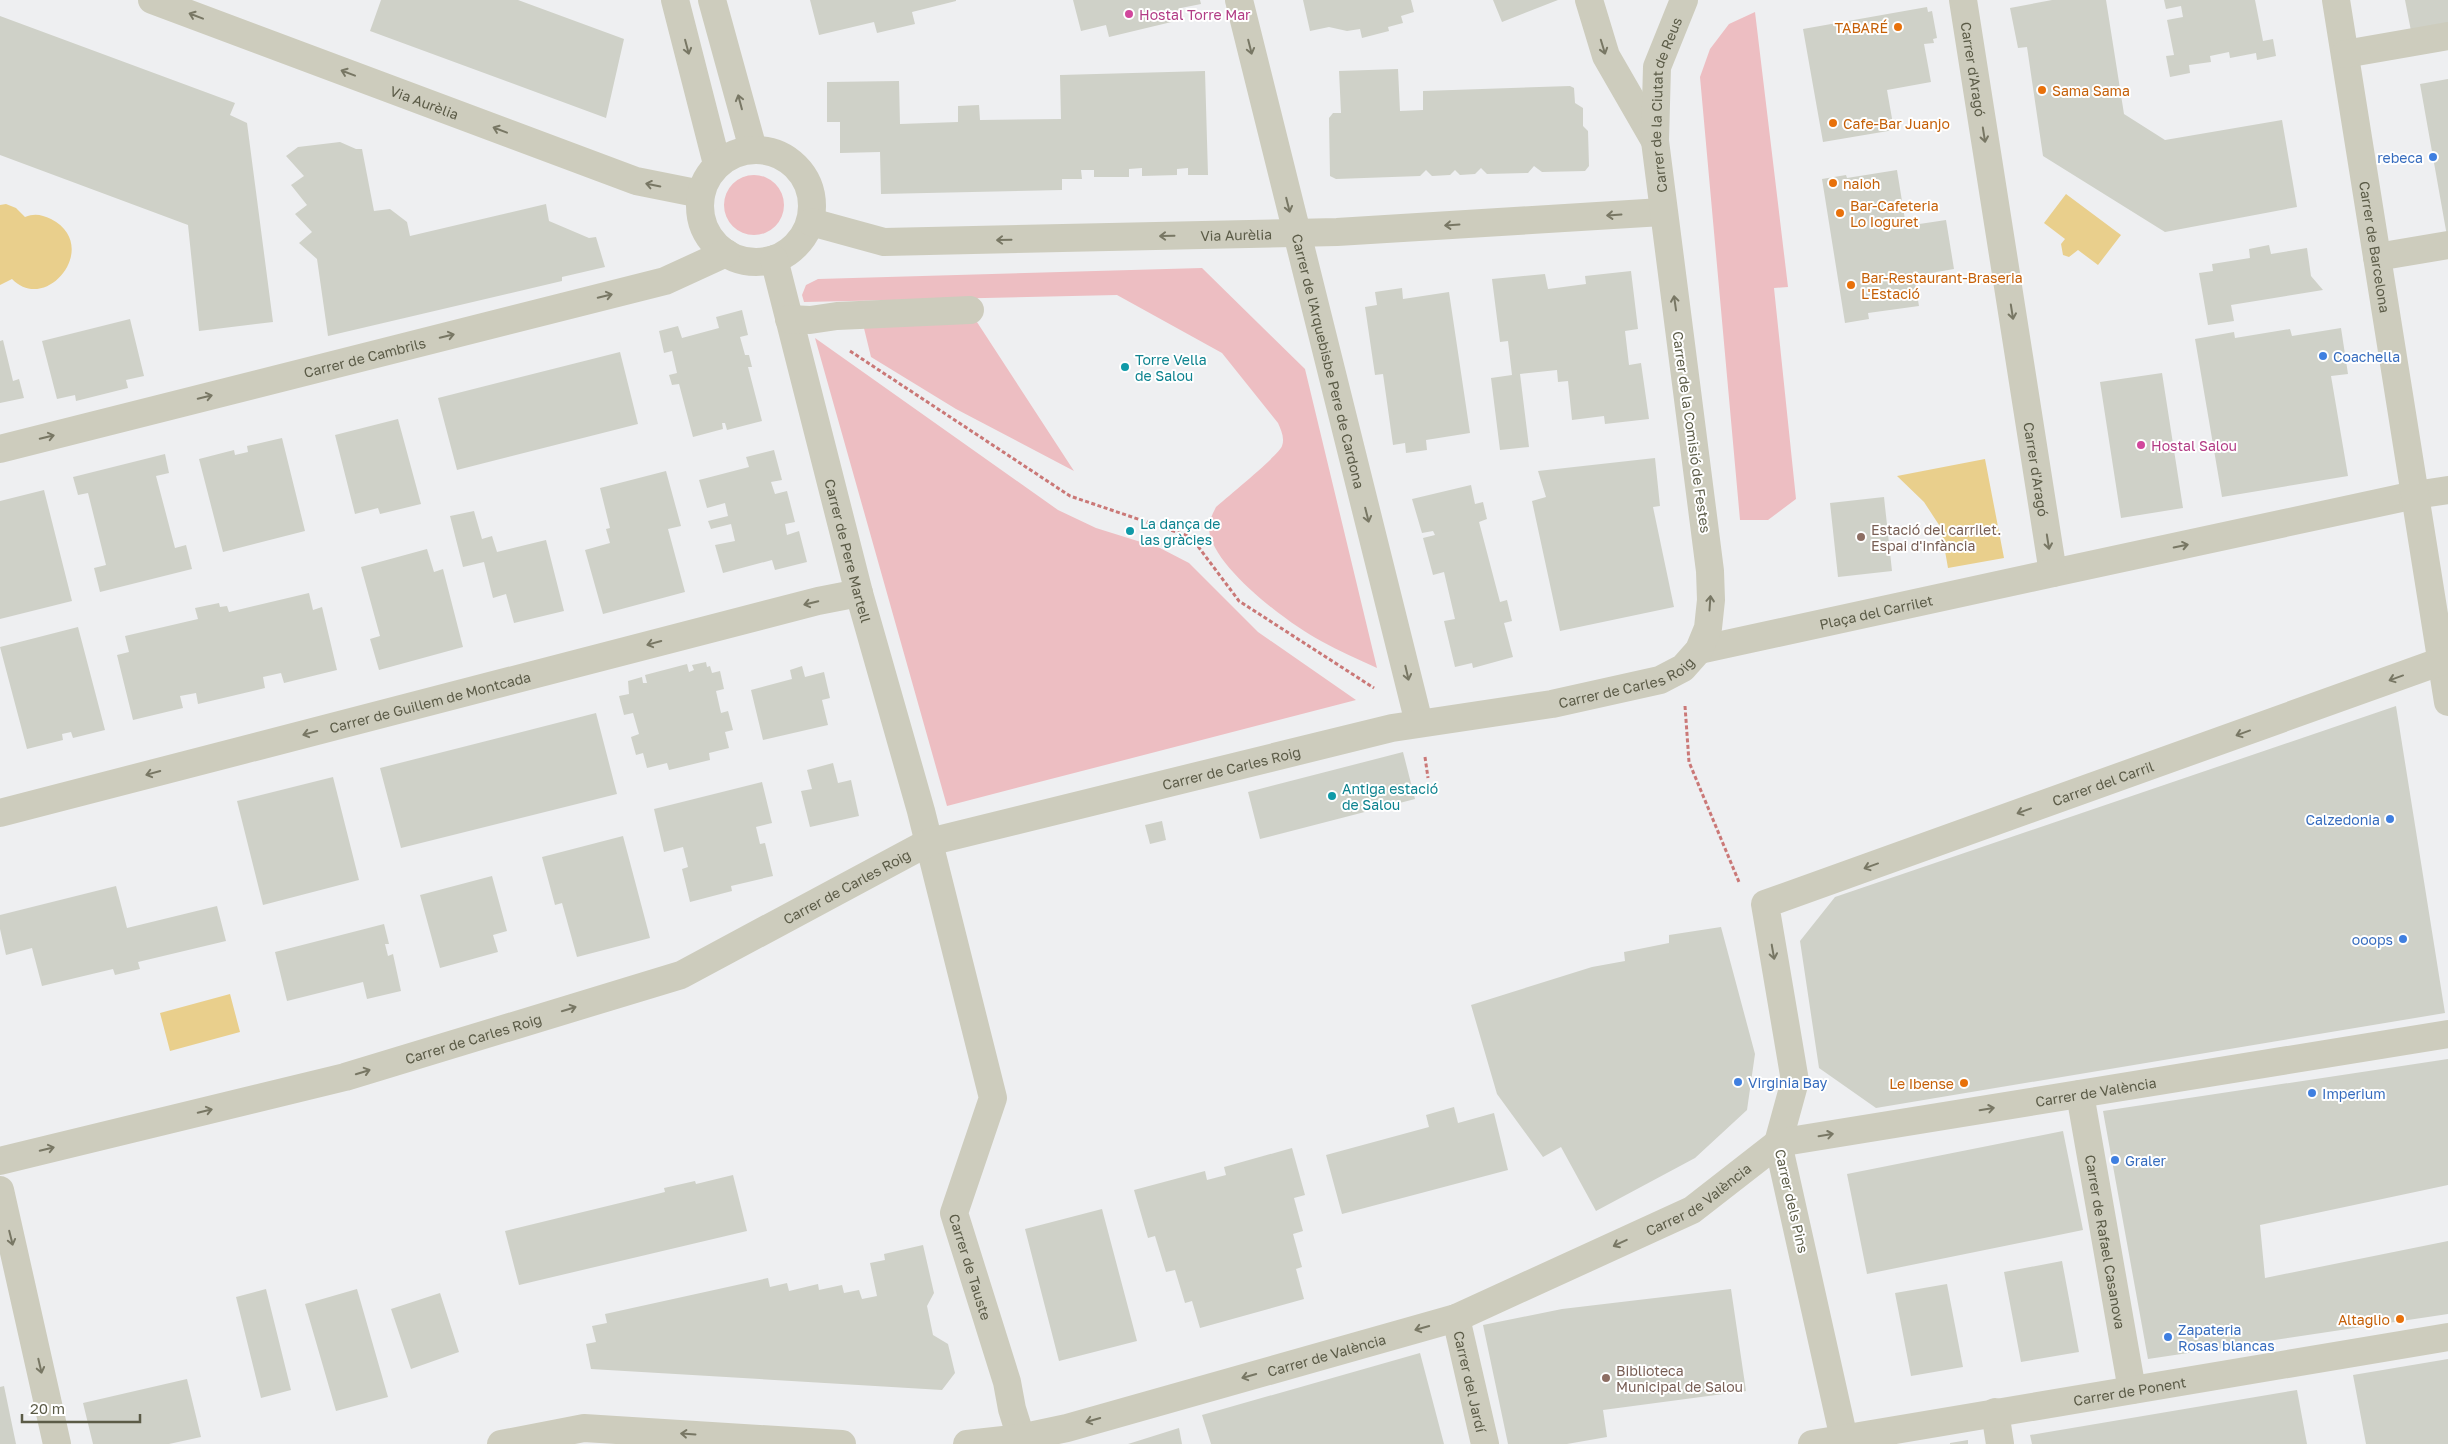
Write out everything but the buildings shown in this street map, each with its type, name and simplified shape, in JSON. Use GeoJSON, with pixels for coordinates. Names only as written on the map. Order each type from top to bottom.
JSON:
{"type":"FeatureCollection","features":[{"type":"Feature","properties":{"kind":"street","name":"Via Aurèlia"},"geometry":{"type":"LineString","coordinates":[[152,0],[636,181],[701,194]]}},
{"type":"Feature","properties":{"kind":"street"},"geometry":{"type":"LineString","coordinates":[[675,0],[718,164]]}},
{"type":"Feature","properties":{"kind":"street"},"geometry":{"type":"LineString","coordinates":[[712,0],[753,149]]}},
{"type":"Feature","properties":{"kind":"street","name":"Carrer de l'Arquebisbe Pere de Cardona"},"geometry":{"type":"LineString","coordinates":[[1239,0],[1419,723]]}},
{"type":"Feature","properties":{"kind":"street"},"geometry":{"type":"LineString","coordinates":[[1589,0],[1606,56],[1654,141]]}},
{"type":"Feature","properties":{"kind":"street","name":"Carrer de la Ciutat de Reus"},"geometry":{"type":"LineString","coordinates":[[1662,212],[1654,141],[1657,67],[1684,0]]}},
{"type":"Feature","properties":{"kind":"street","name":"Carrer d'Aragó"},"geometry":{"type":"LineString","coordinates":[[1962,0],[2053,573]]}},
{"type":"Feature","properties":{"kind":"street","name":"Carrer de Barcelona"},"geometry":{"type":"LineString","coordinates":[[2336,0],[2448,702]]}},
{"type":"Feature","properties":{"kind":"street"},"geometry":{"type":"LineString","coordinates":[[2345,54],[2448,36]]}},
{"type":"Feature","properties":{"kind":"street"},"geometry":{"type":"LineString","coordinates":[[753,149],[771,151],[787,158],[801,171],[810,186],[813,204],[811,222],[803,238],[790,251],[774,259],[749,262],[726,253],[713,242],[704,228],[700,211],[701,194],[706,178],[718,164],[734,154],[753,149]]}},
{"type":"Feature","properties":{"kind":"street","name":"Via Aurèlia"},"geometry":{"type":"LineString","coordinates":[[811,222],[884,242],[1296,234],[1662,212]]}},
{"type":"Feature","properties":{"kind":"street","name":"Carrer de la Comisió de Festes"},"geometry":{"type":"LineString","coordinates":[[1662,212],[1710,571],[1711,600],[1708,628],[1691,659]]}},
{"type":"Feature","properties":{"kind":"street"},"geometry":{"type":"LineString","coordinates":[[2377,256],[2448,245]]}},
{"type":"Feature","properties":{"kind":"street","name":"Carrer de Cambrils"},"geometry":{"type":"LineString","coordinates":[[0,449],[666,281],[726,253]]}},
{"type":"Feature","properties":{"kind":"street","name":"Carrer de Pere Martell"},"geometry":{"type":"LineString","coordinates":[[774,259],[859,593],[929,842],[993,1098]]}},
{"type":"Feature","properties":{"kind":"street"},"geometry":{"type":"LineString","coordinates":[[789,319],[810,320],[837,316],[970,310]]}},
{"type":"Feature","properties":{"kind":"street"},"geometry":{"type":"LineString","coordinates":[[2053,573],[2415,495],[2448,490]]}},
{"type":"Feature","properties":{"kind":"street","name":"Plaça del Carrilet"},"geometry":{"type":"LineString","coordinates":[[1691,659],[2053,573]]}},
{"type":"Feature","properties":{"kind":"street","name":"Carrer de Guillem de Montcada"},"geometry":{"type":"LineString","coordinates":[[0,813],[818,601],[859,593]]}},
{"type":"Feature","properties":{"kind":"street","name":"Carrer de Carles Roig"},"geometry":{"type":"LineString","coordinates":[[0,1161],[345,1077],[681,975],[929,842],[1419,723],[1552,704],[1660,680],[1691,659]]}},
{"type":"Feature","properties":{"kind":"street","name":"Carrer del Carril"},"geometry":{"type":"LineString","coordinates":[[1765,904],[2442,661]]}},
{"type":"Feature","properties":{"kind":"street","name":"Carrer dels Pins"},"geometry":{"type":"LineString","coordinates":[[1765,904],[1795,1081],[1778,1143],[1844,1439]]}},
{"type":"Feature","properties":{"kind":"street","name":"Carrer de València"},"geometry":{"type":"LineString","coordinates":[[967,1444],[1021,1441],[1456,1318],[1692,1210],[1778,1143],[2448,1034]]}},
{"type":"Feature","properties":{"kind":"street","name":"Carrer de Rafael Casanova"},"geometry":{"type":"LineString","coordinates":[[2080,1094],[2132,1390]]}},
{"type":"Feature","properties":{"kind":"street","name":"Carrer de Tauste"},"geometry":{"type":"LineString","coordinates":[[993,1098],[954,1214],[1007,1382],[1021,1441]]}},
{"type":"Feature","properties":{"kind":"street"},"geometry":{"type":"LineString","coordinates":[[0,1190],[57,1444]]}},
{"type":"Feature","properties":{"kind":"street","name":"Carrer del Jardí"},"geometry":{"type":"LineString","coordinates":[[1456,1318],[1484,1444]]}},
{"type":"Feature","properties":{"kind":"street","name":"Carrer de Ponent"},"geometry":{"type":"LineString","coordinates":[[1812,1444],[2448,1337]]}},
{"type":"Feature","properties":{"kind":"street"},"geometry":{"type":"LineString","coordinates":[[1995,1412],[2000,1444]]}},
{"type":"Feature","properties":{"kind":"street"},"geometry":{"type":"LineString","coordinates":[[502,1444],[584,1428],[842,1444]]}},
{"type":"Feature","properties":{"kind":"path"},"geometry":{"type":"LineString","coordinates":[[837,316],[850,350],[1070,496],[1191,537],[1240,602],[1375,688]]}},
{"type":"Feature","properties":{"kind":"path"},"geometry":{"type":"LineString","coordinates":[[1691,659],[1689,762],[1740,885]]}},
{"type":"Feature","properties":{"kind":"shaded area"},"geometry":{"type":"Polygon","coordinates":[[[1755,12],[1788,287],[1774,288],[1796,499],[1768,520],[1740,520],[1700,77],[1710,49],[1729,24],[1755,12]]]}},
{"type":"Feature","properties":{"kind":"shaded area"},"geometry":{"type":"Polygon","coordinates":[[[748,175],[760,175],[771,180],[779,188],[784,199],[782,217],[771,230],[760,235],[748,235],[737,230],[729,222],[724,211],[724,199],[729,188],[737,180],[748,175]]]}},
{"type":"Feature","properties":{"kind":"shaded area"},"geometry":{"type":"Polygon","coordinates":[[[2066,194],[2121,235],[2098,265],[2078,250],[2069,257],[2063,255],[2061,244],[2065,239],[2044,223],[2066,194]]]}},
{"type":"Feature","properties":{"kind":"shaded area"},"geometry":{"type":"Polygon","coordinates":[[[6,204],[16,208],[25,217],[32,215],[45,216],[65,231],[71,244],[70,259],[64,272],[53,283],[40,288],[26,288],[12,279],[0,285],[0,205],[6,204]]]}},
{"type":"Feature","properties":{"kind":"shaded area"},"geometry":{"type":"Polygon","coordinates":[[[1202,268],[1305,369],[1377,668],[1307,633],[1272,608],[1237,576],[1223,560],[1213,544],[1209,526],[1216,507],[1272,458],[1282,446],[1283,440],[1278,423],[1222,353],[1117,295],[804,302],[802,295],[806,285],[818,279],[1202,268]]]}},
{"type":"Feature","properties":{"kind":"shaded area"},"geometry":{"type":"Polygon","coordinates":[[[975,319],[1074,471],[956,409],[871,357],[862,320],[975,319]]]}},
{"type":"Feature","properties":{"kind":"shaded area"},"geometry":{"type":"Polygon","coordinates":[[[815,338],[1058,510],[1096,528],[1160,548],[1189,563],[1258,632],[1356,700],[947,806],[815,338]]]}},
{"type":"Feature","properties":{"kind":"shaded area"},"geometry":{"type":"Polygon","coordinates":[[[1985,459],[2004,558],[1948,568],[1941,528],[1924,502],[1897,476],[1985,459]]]}},
{"type":"Feature","properties":{"kind":"shaded area"},"geometry":{"type":"Polygon","coordinates":[[[230,994],[240,1032],[170,1051],[160,1013],[230,994]]]}},
{"type":"Feature","properties":{"kind":"place","name":"Hostal Torre Mar"},"geometry":{"type":"Point","coordinates":[1129,14]}},
{"type":"Feature","properties":{"kind":"place","name":"TABARÉ"},"geometry":{"type":"Point","coordinates":[1898,27]}},
{"type":"Feature","properties":{"kind":"place","name":"Sama Sama"},"geometry":{"type":"Point","coordinates":[2042,90]}},
{"type":"Feature","properties":{"kind":"place","name":"Cafe-Bar Juanjo"},"geometry":{"type":"Point","coordinates":[1833,123]}},
{"type":"Feature","properties":{"kind":"place","name":"rebeca"},"geometry":{"type":"Point","coordinates":[2433,157]}},
{"type":"Feature","properties":{"kind":"place","name":"naioh"},"geometry":{"type":"Point","coordinates":[1833,183]}},
{"type":"Feature","properties":{"kind":"place","name":"Bar-Cafeteria Lo Ioguret"},"geometry":{"type":"Point","coordinates":[1840,213]}},
{"type":"Feature","properties":{"kind":"place","name":"Bar-Restaurant-Braseria L'Estació"},"geometry":{"type":"Point","coordinates":[1851,285]}},
{"type":"Feature","properties":{"kind":"place","name":"Coachella"},"geometry":{"type":"Point","coordinates":[2323,356]}},
{"type":"Feature","properties":{"kind":"place","name":"Torre Vella de Salou"},"geometry":{"type":"Point","coordinates":[1125,367]}},
{"type":"Feature","properties":{"kind":"place","name":"Hostal Salou"},"geometry":{"type":"Point","coordinates":[2141,445]}},
{"type":"Feature","properties":{"kind":"place","name":"La dança de las gràcies"},"geometry":{"type":"Point","coordinates":[1130,531]}},
{"type":"Feature","properties":{"kind":"place","name":"Estació del carrilet. Espai d'infància"},"geometry":{"type":"Point","coordinates":[1861,537]}},
{"type":"Feature","properties":{"kind":"place","name":"Antiga estació de Salou"},"geometry":{"type":"Point","coordinates":[1332,796]}},
{"type":"Feature","properties":{"kind":"place","name":"Calzedonia"},"geometry":{"type":"Point","coordinates":[2390,819]}},
{"type":"Feature","properties":{"kind":"place","name":"ooops"},"geometry":{"type":"Point","coordinates":[2403,939]}},
{"type":"Feature","properties":{"kind":"place","name":"Virginia Bay"},"geometry":{"type":"Point","coordinates":[1738,1082]}},
{"type":"Feature","properties":{"kind":"place","name":"Le Ibense"},"geometry":{"type":"Point","coordinates":[1964,1083]}},
{"type":"Feature","properties":{"kind":"place","name":"Imperium"},"geometry":{"type":"Point","coordinates":[2312,1093]}},
{"type":"Feature","properties":{"kind":"place","name":"Graler"},"geometry":{"type":"Point","coordinates":[2115,1160]}},
{"type":"Feature","properties":{"kind":"place","name":"Altaglio"},"geometry":{"type":"Point","coordinates":[2400,1319]}},
{"type":"Feature","properties":{"kind":"place","name":"Zapateria Rosas blancas"},"geometry":{"type":"Point","coordinates":[2168,1337]}},
{"type":"Feature","properties":{"kind":"place","name":"Biblioteca Municipal de Salou"},"geometry":{"type":"Point","coordinates":[1606,1378]}}]}
